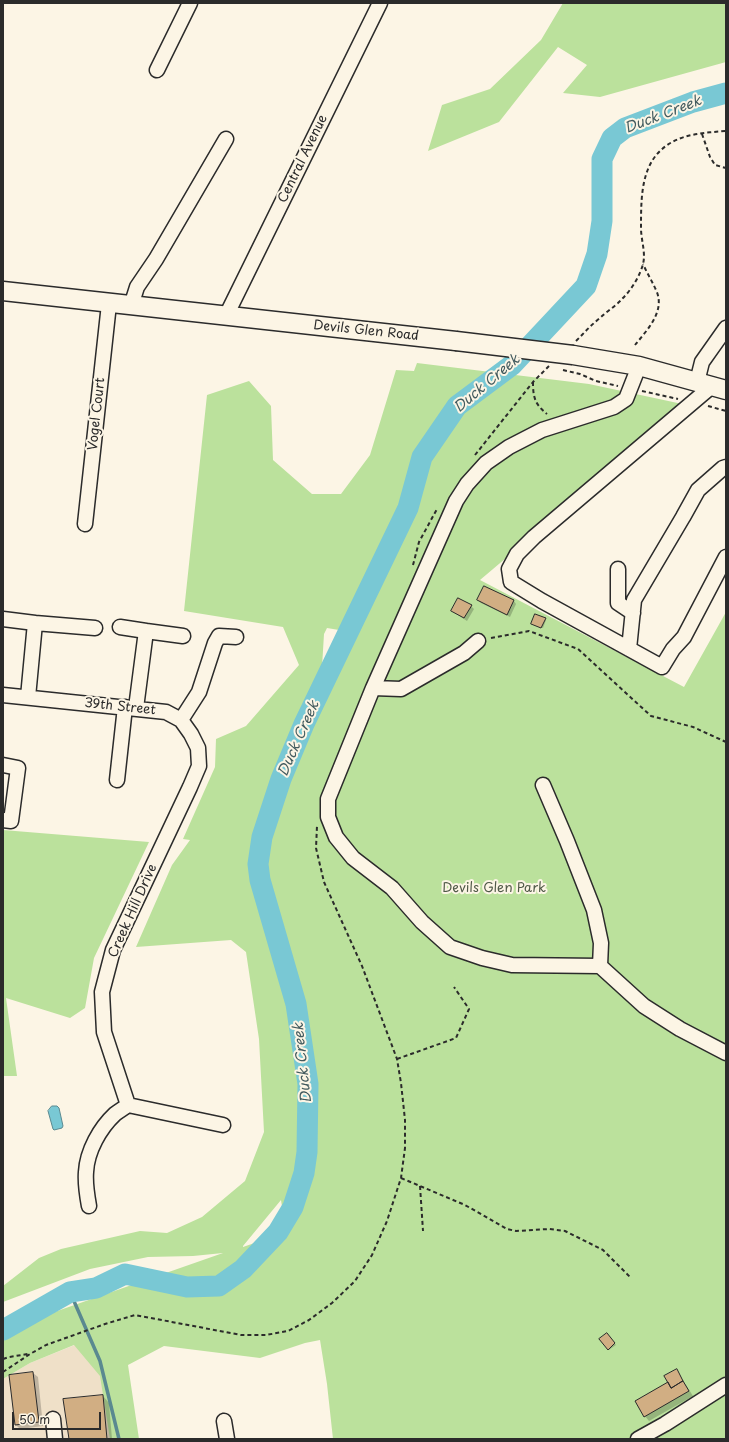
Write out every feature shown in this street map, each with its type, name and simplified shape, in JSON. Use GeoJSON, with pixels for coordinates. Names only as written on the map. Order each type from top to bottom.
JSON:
{"type":"FeatureCollection","features":[{"type":"Feature","properties":{"kind":"main road","name":"Devils Glen Road"},"geometry":{"type":"LineString","coordinates":[[3,291],[109,304],[456,341],[573,349],[712,386]]}},
{"type":"Feature","properties":{"kind":"street"},"geometry":{"type":"LineString","coordinates":[[157,70],[190,3]]}},
{"type":"Feature","properties":{"kind":"street","name":"Central Avenue"},"geometry":{"type":"LineString","coordinates":[[226,316],[378,4]]}},
{"type":"Feature","properties":{"kind":"street"},"geometry":{"type":"LineString","coordinates":[[131,306],[137,287],[156,259],[226,139]]}},
{"type":"Feature","properties":{"kind":"street","name":"Vogel Court"},"geometry":{"type":"LineString","coordinates":[[85,524],[109,304]]}},
{"type":"Feature","properties":{"kind":"street"},"geometry":{"type":"LineString","coordinates":[[726,328],[702,362],[712,386],[534,537],[517,554],[509,569],[511,582],[542,601],[662,667],[673,649],[684,637],[726,556]]}},
{"type":"Feature","properties":{"kind":"street"},"geometry":{"type":"LineString","coordinates":[[639,366],[626,399],[614,407],[542,430],[509,447],[486,463],[467,484],[456,501],[373,688],[328,799],[328,816],[336,837],[353,858],[392,888],[422,922],[450,947],[482,958],[512,965],[600,966],[644,1006],[680,1029],[726,1053]]}},
{"type":"Feature","properties":{"kind":"street"},"geometry":{"type":"LineString","coordinates":[[629,649],[634,600],[684,517],[698,490],[726,467]]}},
{"type":"Feature","properties":{"kind":"street"},"geometry":{"type":"LineString","coordinates":[[618,569],[618,603],[633,613]]}},
{"type":"Feature","properties":{"kind":"street"},"geometry":{"type":"LineString","coordinates":[[3,619],[95,628]]}},
{"type":"Feature","properties":{"kind":"street"},"geometry":{"type":"LineString","coordinates":[[28,697],[35,623]]}},
{"type":"Feature","properties":{"kind":"street"},"geometry":{"type":"LineString","coordinates":[[120,627],[182,636]]}},
{"type":"Feature","properties":{"kind":"street"},"geometry":{"type":"LineString","coordinates":[[117,780],[146,631]]}},
{"type":"Feature","properties":{"kind":"street"},"geometry":{"type":"LineString","coordinates":[[181,720],[199,692],[215,643],[220,636],[236,637]]}},
{"type":"Feature","properties":{"kind":"street"},"geometry":{"type":"LineString","coordinates":[[373,688],[401,689],[464,653],[478,641]]}},
{"type":"Feature","properties":{"kind":"street","name":"39th Street"},"geometry":{"type":"LineString","coordinates":[[3,698],[28,697],[166,712],[181,720]]}},
{"type":"Feature","properties":{"kind":"street","name":"Creek Hill Drive"},"geometry":{"type":"LineString","coordinates":[[128,1105],[104,1032],[102,992],[113,950],[199,766],[198,748],[191,734],[181,720]]}},
{"type":"Feature","properties":{"kind":"street"},"geometry":{"type":"LineString","coordinates":[[3,765],[18,768],[11,821],[3,820]]}},
{"type":"Feature","properties":{"kind":"street"},"geometry":{"type":"LineString","coordinates":[[543,785],[594,910],[601,943],[600,966]]}},
{"type":"Feature","properties":{"kind":"street"},"geometry":{"type":"LineString","coordinates":[[89,1206],[86,1184],[88,1157],[94,1142],[103,1129],[115,1114],[128,1105],[223,1125]]}},
{"type":"Feature","properties":{"kind":"street"},"geometry":{"type":"LineString","coordinates":[[638,1439],[726,1385]]}},
{"type":"Feature","properties":{"kind":"street"},"geometry":{"type":"LineString","coordinates":[[53,1419],[55,1439]]}},
{"type":"Feature","properties":{"kind":"street"},"geometry":{"type":"LineString","coordinates":[[224,1421],[227,1439]]}},
{"type":"Feature","properties":{"kind":"path"},"geometry":{"type":"LineString","coordinates":[[573,349],[600,318],[623,298],[635,282],[643,264],[644,250],[641,230],[642,204],[644,180],[650,163],[660,150],[670,143],[684,137],[726,131]]}},
{"type":"Feature","properties":{"kind":"path"},"geometry":{"type":"LineString","coordinates":[[702,134],[710,157],[715,166],[726,168]]}},
{"type":"Feature","properties":{"kind":"path"},"geometry":{"type":"LineString","coordinates":[[635,345],[652,324],[658,311],[659,302],[656,290],[649,279],[643,264]]}},
{"type":"Feature","properties":{"kind":"path"},"geometry":{"type":"LineString","coordinates":[[473,457],[533,382],[550,366]]}},
{"type":"Feature","properties":{"kind":"path"},"geometry":{"type":"LineString","coordinates":[[533,382],[534,399],[547,414]]}},
{"type":"Feature","properties":{"kind":"path"},"geometry":{"type":"LineString","coordinates":[[411,570],[418,542],[442,503]]}},
{"type":"Feature","properties":{"kind":"path"},"geometry":{"type":"LineString","coordinates":[[478,641],[529,631],[578,649],[651,716],[693,727],[726,742]]}},
{"type":"Feature","properties":{"kind":"path"},"geometry":{"type":"LineString","coordinates":[[3,1372],[46,1345],[135,1315],[240,1335],[266,1335],[288,1331],[309,1320],[332,1303],[356,1281],[372,1255],[401,1178],[405,1148],[401,1083],[397,1059],[362,966],[324,882],[316,848],[317,819]]}},
{"type":"Feature","properties":{"kind":"path"},"geometry":{"type":"LineString","coordinates":[[397,1059],[456,1038],[469,1009],[454,986]]}},
{"type":"Feature","properties":{"kind":"path"},"geometry":{"type":"LineString","coordinates":[[401,1178],[465,1205],[507,1229],[516,1231],[549,1229],[565,1231],[603,1250],[631,1278]]}},
{"type":"Feature","properties":{"kind":"path"},"geometry":{"type":"LineString","coordinates":[[420,1186],[423,1231]]}},
{"type":"Feature","properties":{"kind":"path"},"geometry":{"type":"LineString","coordinates":[[3,1359],[30,1354]]}},
{"type":"Feature","properties":{"kind":"shaded area"},"geometry":{"type":"Polygon","coordinates":[[[107,1332],[126,1439],[3,1439],[3,1379],[30,1363],[107,1332]]]}},
{"type":"Feature","properties":{"kind":"green space"},"geometry":{"type":"Polygon","coordinates":[[[563,3],[726,3],[726,62],[600,97],[563,93],[587,65],[558,47],[499,122],[428,151],[442,105],[490,89],[541,40],[563,3]]]}},
{"type":"Feature","properties":{"kind":"green space","name":"Devils Glen Park"},"geometry":{"type":"Polygon","coordinates":[[[417,363],[589,384],[687,405],[480,580],[684,687],[726,612],[726,1439],[333,1439],[327,1384],[320,1340],[305,1343],[260,1358],[164,1346],[128,1365],[139,1439],[110,1439],[100,1376],[74,1345],[30,1363],[3,1379],[3,1330],[223,1253],[193,1256],[148,1257],[90,1269],[3,1302],[3,1286],[39,1258],[61,1249],[140,1231],[167,1233],[202,1217],[245,1181],[264,1132],[259,1039],[246,952],[231,940],[136,947],[172,865],[190,840],[183,839],[215,767],[216,739],[246,726],[299,665],[283,627],[184,611],[207,395],[249,381],[271,406],[273,460],[312,494],[341,494],[370,455],[396,370],[414,371],[417,363]],[[327,628],[324,634],[322,667],[310,696],[320,691],[339,630],[327,628]],[[281,1200],[243,1246],[243,1247],[286,1232],[281,1200]]]}},
{"type":"Feature","properties":{"kind":"green space"},"geometry":{"type":"Polygon","coordinates":[[[3,830],[149,842],[94,958],[85,1008],[70,1018],[6,998],[17,1076],[3,1076],[3,830]]]}},
{"type":"Feature","properties":{"kind":"water"},"geometry":{"type":"Polygon","coordinates":[[[52,1106],[57,1106],[59,1108],[63,1126],[62,1128],[53,1129],[48,1111],[52,1106]]]}},
{"type":"Feature","properties":{"kind":"building"},"geometry":{"type":"Polygon","coordinates":[[[484,586],[514,600],[507,615],[477,600],[484,586]]]}},
{"type":"Feature","properties":{"kind":"building"},"geometry":{"type":"Polygon","coordinates":[[[458,598],[472,605],[464,618],[451,611],[458,598]]]}},
{"type":"Feature","properties":{"kind":"building"},"geometry":{"type":"Polygon","coordinates":[[[535,614],[546,618],[541,628],[531,624],[535,614]]]}},
{"type":"Feature","properties":{"kind":"building"},"geometry":{"type":"Polygon","coordinates":[[[607,1333],[615,1343],[608,1350],[599,1339],[607,1333]]]}},
{"type":"Feature","properties":{"kind":"building"},"geometry":{"type":"Polygon","coordinates":[[[677,1369],[683,1381],[671,1388],[664,1376],[677,1369]]]}},
{"type":"Feature","properties":{"kind":"building"},"geometry":{"type":"Polygon","coordinates":[[[33,1372],[39,1422],[15,1425],[9,1375],[33,1372]]]}},
{"type":"Feature","properties":{"kind":"building"},"geometry":{"type":"Polygon","coordinates":[[[683,1381],[689,1391],[644,1417],[635,1401],[668,1382],[671,1388],[683,1381]]]}},
{"type":"Feature","properties":{"kind":"building"},"geometry":{"type":"Polygon","coordinates":[[[103,1395],[107,1439],[69,1439],[63,1399],[103,1395]]]}},
{"type":"Feature","properties":{"kind":"waterway","name":"Duck Creek"},"geometry":{"type":"LineString","coordinates":[[3,1330],[70,1292],[96,1288],[125,1274],[187,1287],[219,1286],[243,1269],[278,1232],[293,1207],[304,1173],[307,1152],[308,1084],[296,1004],[260,880],[258,864],[262,837],[281,779],[304,724],[408,508],[422,457],[457,406],[512,365],[586,286],[597,254],[602,221],[602,159],[612,138],[625,128],[693,102],[726,93]]}},
{"type":"Feature","properties":{"kind":"waterway"},"geometry":{"type":"LineString","coordinates":[[70,1292],[100,1361],[119,1439]]}}]}
